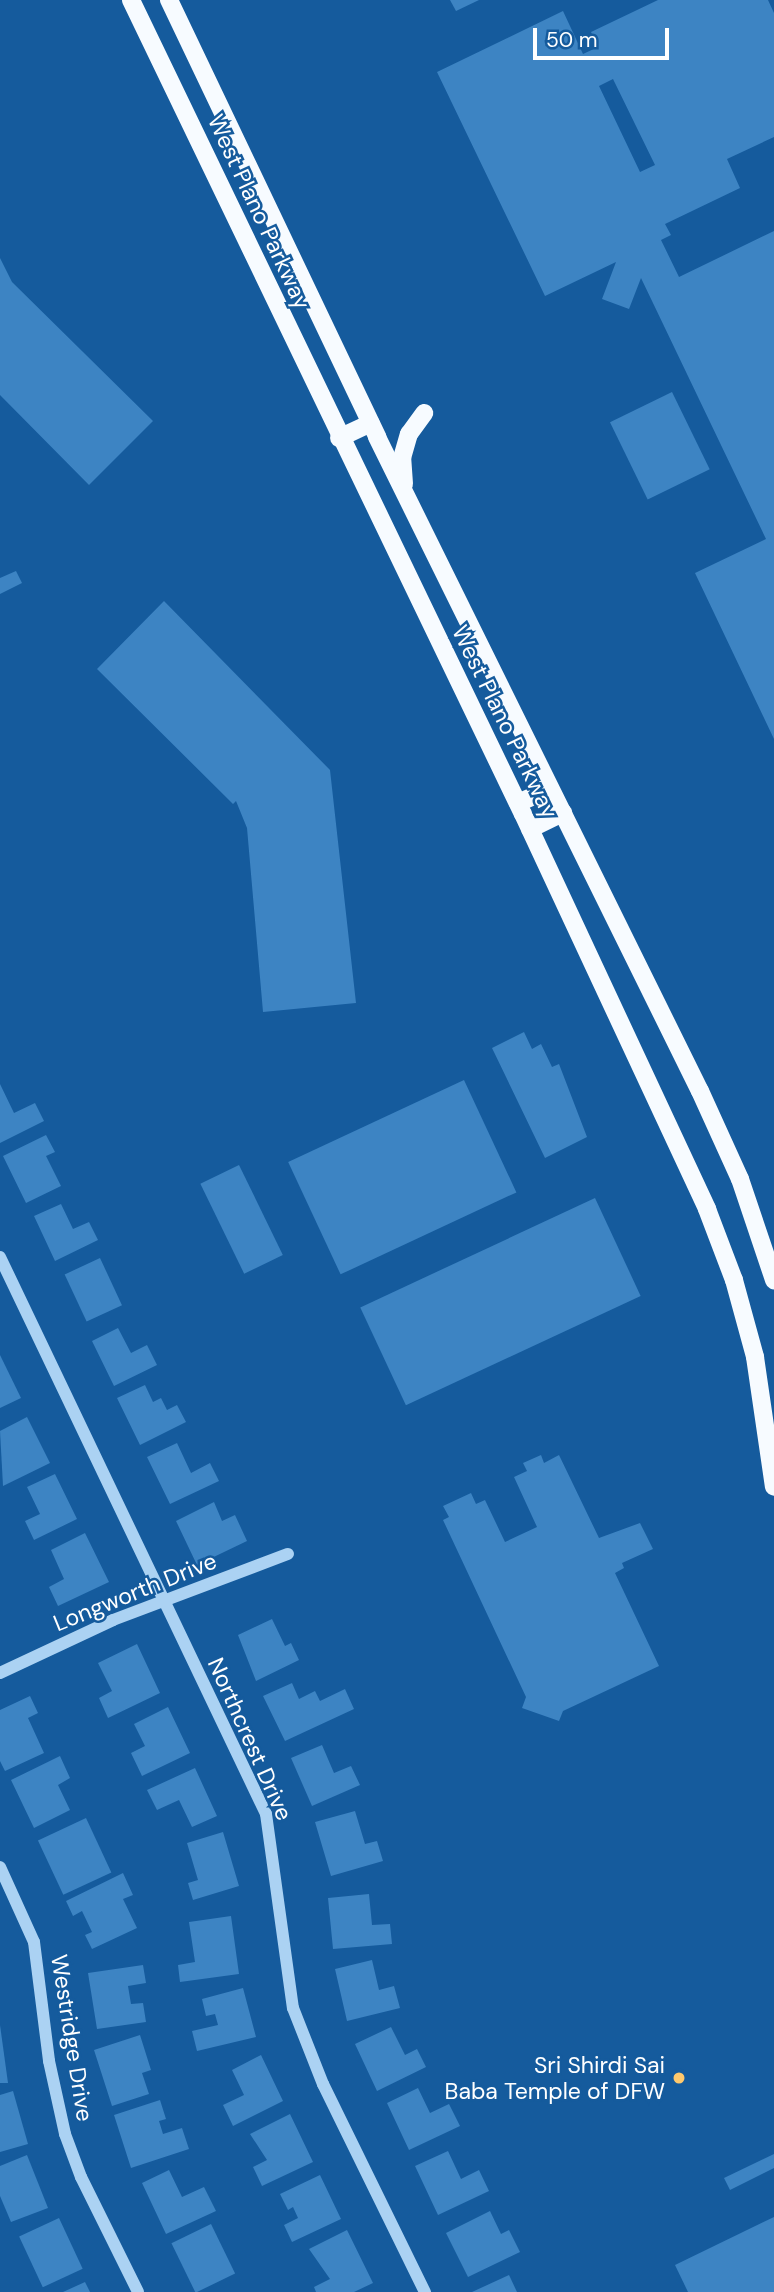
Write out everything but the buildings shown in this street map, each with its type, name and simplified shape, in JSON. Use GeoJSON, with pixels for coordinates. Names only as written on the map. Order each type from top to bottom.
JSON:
{"type":"FeatureCollection","features":[{"type":"Feature","properties":{"kind":"main road","name":"West Plano Parkway"},"geometry":{"type":"LineString","coordinates":[[131,0],[339,438],[518,803],[688,1167],[734,1280],[755,1357],[774,1487]]}},
{"type":"Feature","properties":{"kind":"main road","name":"West Plano Parkway"},"geometry":{"type":"LineString","coordinates":[[169,0],[405,494],[734,1166],[774,1280]]}},
{"type":"Feature","properties":{"kind":"main road"},"geometry":{"type":"LineString","coordinates":[[405,494],[402,458],[409,434],[424,413]]}},
{"type":"Feature","properties":{"kind":"main road"},"geometry":{"type":"LineString","coordinates":[[339,438],[372,423]]}},
{"type":"Feature","properties":{"kind":"main road"},"geometry":{"type":"LineString","coordinates":[[518,803],[550,789]]}},
{"type":"Feature","properties":{"kind":"main road"},"geometry":{"type":"LineString","coordinates":[[530,829],[563,813]]}},
{"type":"Feature","properties":{"kind":"street","name":"Northcrest Drive"},"geometry":{"type":"LineString","coordinates":[[0,1257],[266,1814],[288,1982],[307,2048],[425,2292]]}},
{"type":"Feature","properties":{"kind":"street","name":"Longworth Drive"},"geometry":{"type":"LineString","coordinates":[[0,1673],[113,1620],[288,1554]]}},
{"type":"Feature","properties":{"kind":"street","name":"Westridge Drive"},"geometry":{"type":"LineString","coordinates":[[0,1867],[34,1942],[49,2061],[65,2134],[81,2177],[138,2292]]}},
{"type":"Feature","properties":{"kind":"place","name":"Sri Shirdi Sai Baba Temple of DFW"},"geometry":{"type":"Point","coordinates":[679,2078]}}]}
